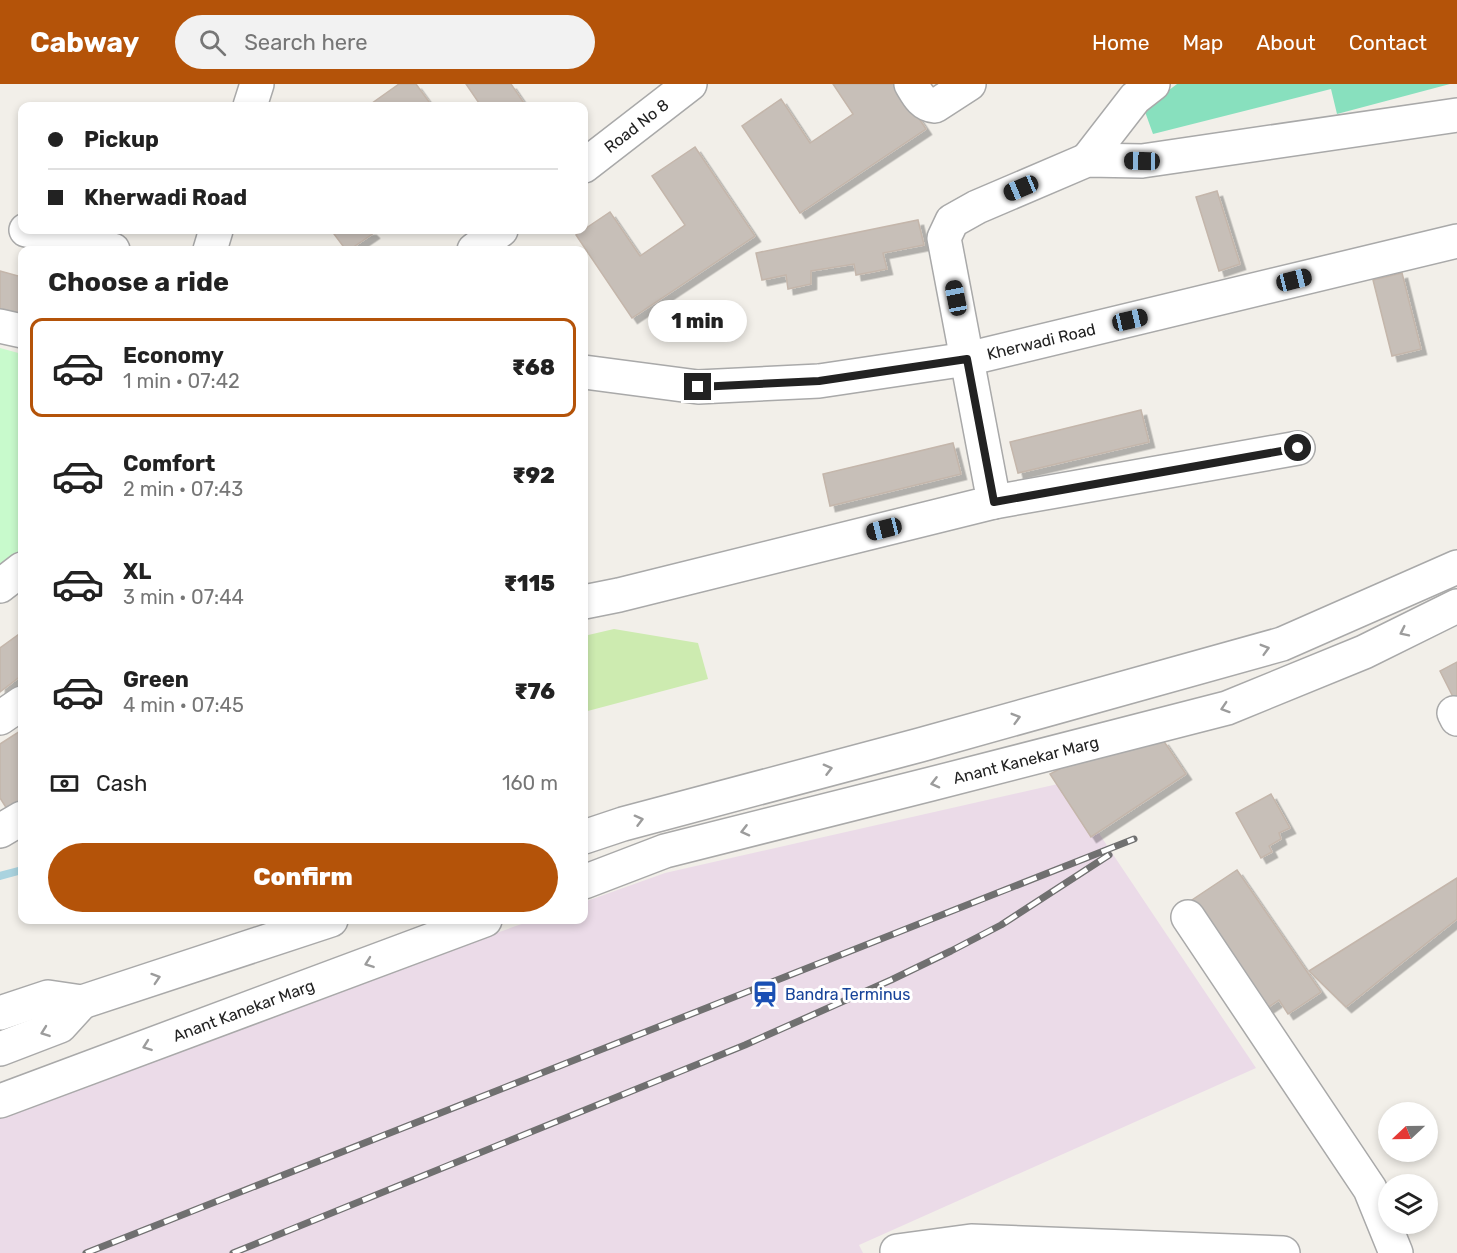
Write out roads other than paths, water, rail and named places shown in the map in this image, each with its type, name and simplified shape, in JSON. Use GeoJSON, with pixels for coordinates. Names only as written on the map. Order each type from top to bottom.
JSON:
{"type":"FeatureCollection","features":[{"type":"Feature","properties":{"kind":"street"},"geometry":{"type":"LineString","coordinates":[[251,102],[256,84]]}},
{"type":"Feature","properties":{"kind":"street","name":"Road No 8"},"geometry":{"type":"LineString","coordinates":[[588,163],[690,84]]}},
{"type":"Feature","properties":{"kind":"street"},"geometry":{"type":"LineString","coordinates":[[910,84],[923,101],[935,106],[969,84]]}},
{"type":"Feature","properties":{"kind":"street"},"geometry":{"type":"LineString","coordinates":[[1087,160],[1135,98],[1153,84]]}},
{"type":"Feature","properties":{"kind":"street"},"geometry":{"type":"LineString","coordinates":[[994,502],[944,238],[952,221],[977,207],[1087,160],[1142,161],[1457,115]]}},
{"type":"Feature","properties":{"kind":"street"},"geometry":{"type":"LineString","coordinates":[[0,223],[18,228]]}},
{"type":"Feature","properties":{"kind":"street"},"geometry":{"type":"LineString","coordinates":[[45,234],[95,246]]}},
{"type":"Feature","properties":{"kind":"street"},"geometry":{"type":"LineString","coordinates":[[479,246],[496,234]]}},
{"type":"Feature","properties":{"kind":"street","name":"Kherwadi Road"},"geometry":{"type":"LineString","coordinates":[[588,373],[698,387],[819,381],[967,359],[1457,241]]}},
{"type":"Feature","properties":{"kind":"street"},"geometry":{"type":"LineString","coordinates":[[0,326],[18,331]]}},
{"type":"Feature","properties":{"kind":"street"},"geometry":{"type":"LineString","coordinates":[[588,601],[994,502],[1298,448]]}},
{"type":"Feature","properties":{"kind":"street"},"geometry":{"type":"LineString","coordinates":[[588,836],[623,824],[920,745],[1282,644],[1457,567]]}},
{"type":"Feature","properties":{"kind":"street"},"geometry":{"type":"LineString","coordinates":[[0,586],[18,572]]}},
{"type":"Feature","properties":{"kind":"street","name":"Anant Kanekar Marg"},"geometry":{"type":"LineString","coordinates":[[588,880],[665,851],[1227,708],[1364,652],[1457,606]]}},
{"type":"Feature","properties":{"kind":"street"},"geometry":{"type":"LineString","coordinates":[[0,831],[18,820]]}},
{"type":"Feature","properties":{"kind":"street"},"geometry":{"type":"LineString","coordinates":[[1188,916],[1370,1189],[1396,1253]]}},
{"type":"Feature","properties":{"kind":"street"},"geometry":{"type":"LineString","coordinates":[[0,1013],[48,997],[82,1002],[319,924]]}},
{"type":"Feature","properties":{"kind":"street","name":"Anant Kanekar Marg"},"geometry":{"type":"LineString","coordinates":[[0,1101],[474,924]]}},
{"type":"Feature","properties":{"kind":"street"},"geometry":{"type":"LineString","coordinates":[[0,1049],[60,1026],[82,1002]]}},
{"type":"Feature","properties":{"kind":"street"},"geometry":{"type":"LineString","coordinates":[[897,1251],[971,1241],[1282,1253]]}},
{"type":"Feature","properties":{"kind":"waterway"},"geometry":{"type":"LineString","coordinates":[[0,876],[18,871]]}},
{"type":"Feature","properties":{"kind":"railway"},"geometry":{"type":"LineString","coordinates":[[86,1253],[1134,839]]}},
{"type":"Feature","properties":{"kind":"railway"},"geometry":{"type":"LineString","coordinates":[[233,1253],[745,1045],[891,980],[1001,925],[1109,855]]}},
{"type":"Feature","properties":{"kind":"place","name":"Bandra Terminus"},"geometry":{"type":"Point","coordinates":[765,994]}}]}
